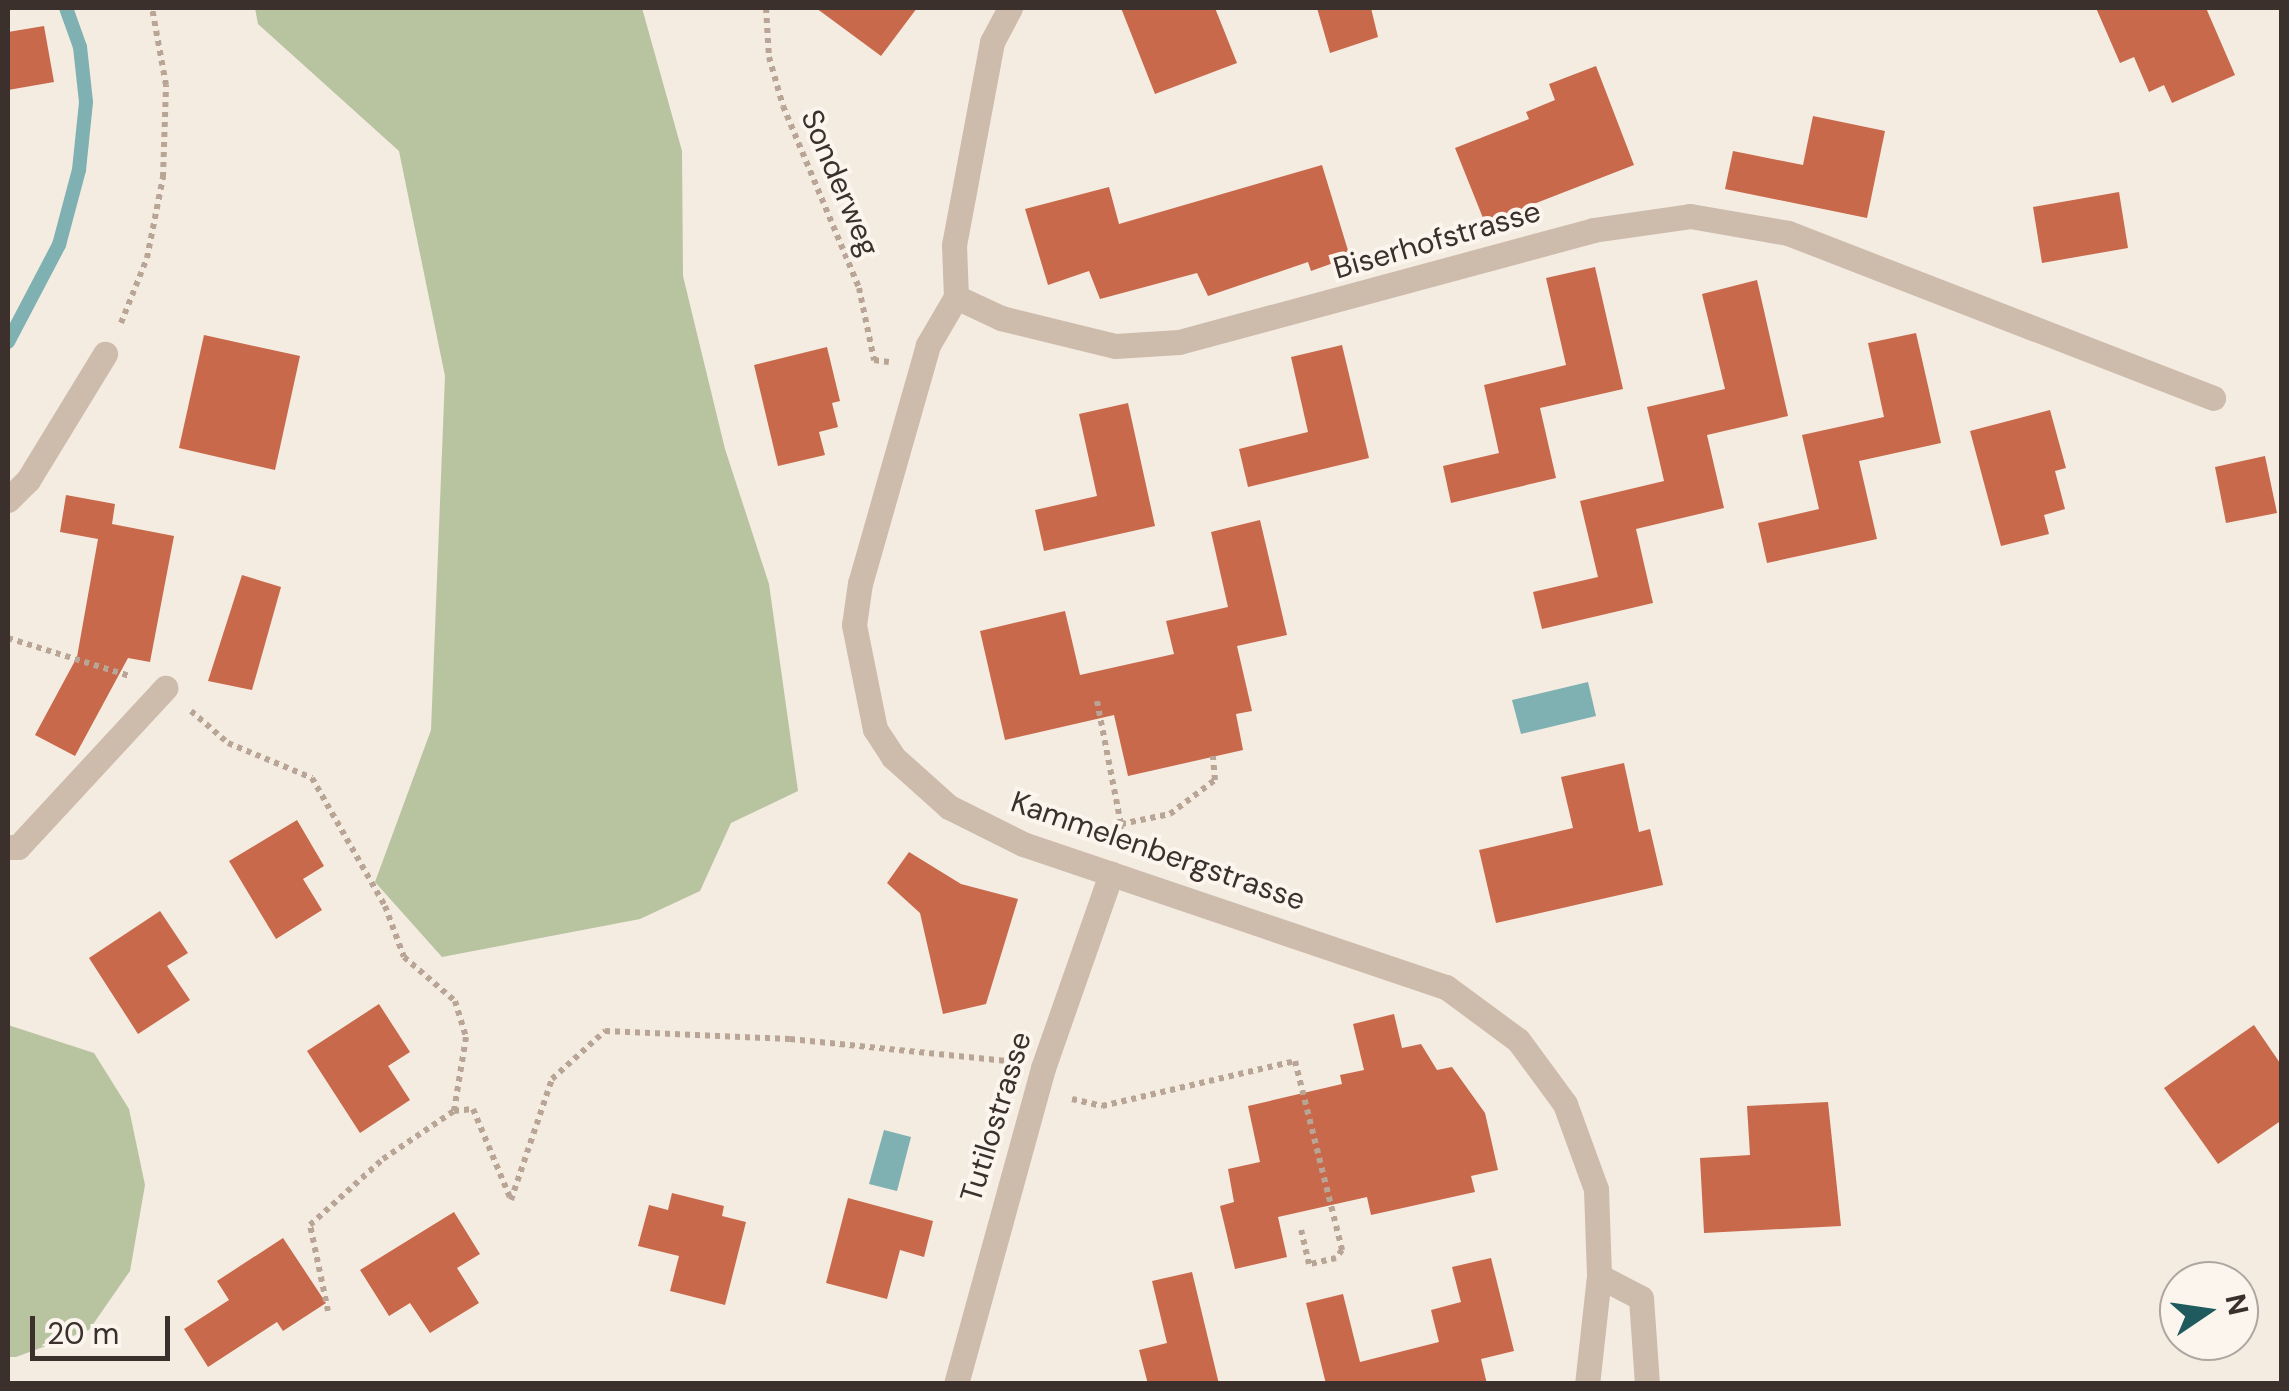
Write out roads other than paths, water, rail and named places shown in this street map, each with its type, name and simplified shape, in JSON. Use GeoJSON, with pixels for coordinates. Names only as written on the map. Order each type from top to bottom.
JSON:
{"type":"FeatureCollection","features":[{"type":"Feature","properties":{"kind":"street"},"geometry":{"type":"LineString","coordinates":[[956,297],[954,245],[968,162],[992,42],[1010,8]]}},
{"type":"Feature","properties":{"kind":"street","name":"Biserhofstrasse"},"geometry":{"type":"LineString","coordinates":[[956,297],[1045,332],[1115,346],[1179,342],[1592,230],[1690,216],[1788,233],[2213,398]]}},
{"type":"Feature","properties":{"kind":"street","name":"Kammelenbergstrasse"},"geometry":{"type":"LineString","coordinates":[[956,297],[928,345],[872,524],[854,625],[870,710],[893,757],[949,807],[1023,844],[1446,987],[1518,1040],[1565,1104],[1596,1189],[1599,1276],[1586,1384]]}},
{"type":"Feature","properties":{"kind":"street"},"geometry":{"type":"LineString","coordinates":[[8,500],[28,480],[104,354]]}},
{"type":"Feature","properties":{"kind":"street"},"geometry":{"type":"LineString","coordinates":[[8,848],[18,847],[165,688]]}},
{"type":"Feature","properties":{"kind":"street","name":"Tutilostrasse"},"geometry":{"type":"LineString","coordinates":[[956,1384],[1042,1068],[1111,874]]}},
{"type":"Feature","properties":{"kind":"street"},"geometry":{"type":"LineString","coordinates":[[1599,1276],[1642,1298],[1647,1384]]}},
{"type":"Feature","properties":{"kind":"water"},"geometry":{"type":"Polygon","coordinates":[[[1588,682],[1596,716],[1521,734],[1512,700],[1588,682]]]}},
{"type":"Feature","properties":{"kind":"water"},"geometry":{"type":"Polygon","coordinates":[[[884,1130],[911,1137],[897,1191],[869,1184],[884,1130]]]}},
{"type":"Feature","properties":{"kind":"waterway"},"geometry":{"type":"LineString","coordinates":[[8,342],[59,245],[79,170],[86,102],[80,47],[66,8]]}}]}
